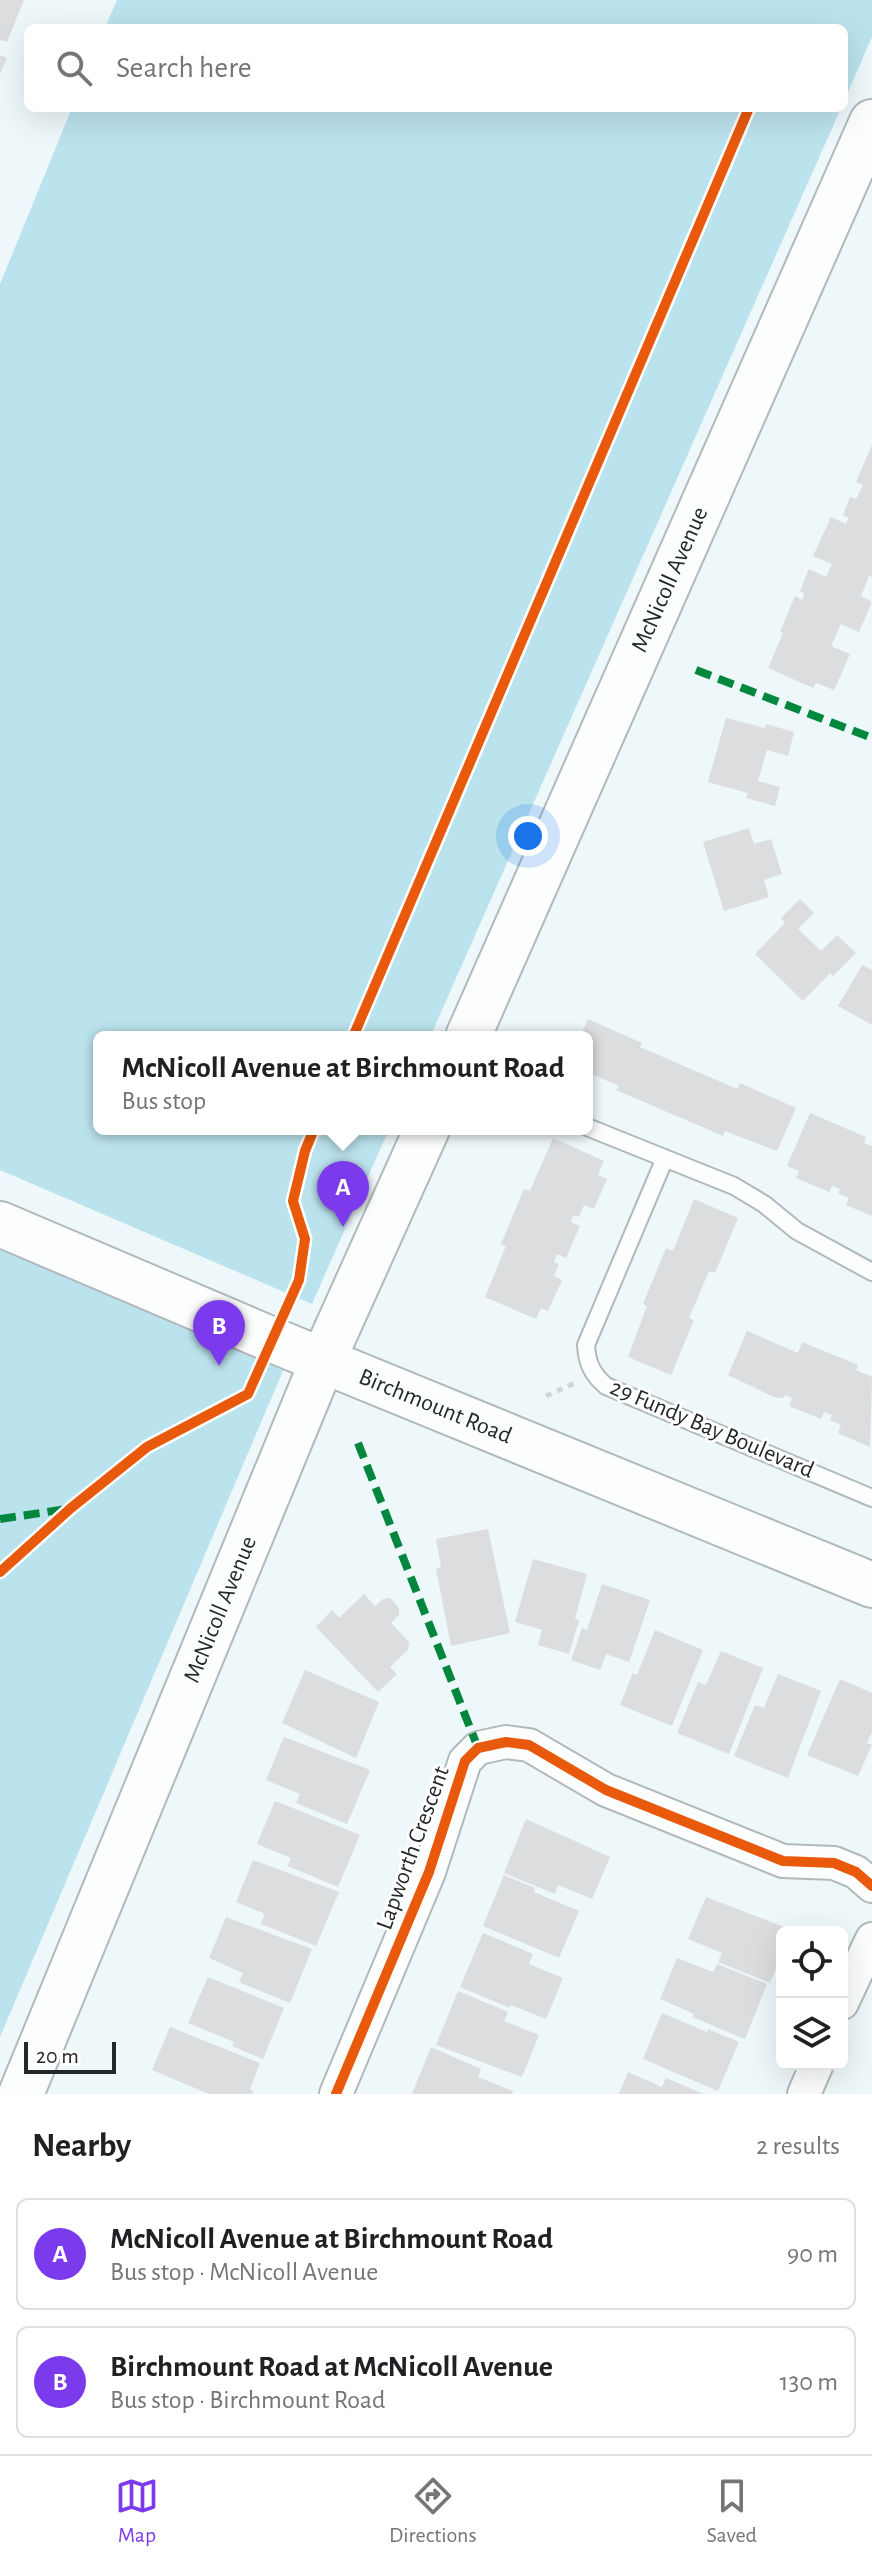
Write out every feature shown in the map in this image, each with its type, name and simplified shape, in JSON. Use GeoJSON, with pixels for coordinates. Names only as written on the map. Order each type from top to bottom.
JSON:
{"type":"FeatureCollection","features":[{"type":"Feature","properties":{"kind":"main road","name":"McNicoll Avenue"},"geometry":{"type":"LineString","coordinates":[[471,1031],[872,122]]}},
{"type":"Feature","properties":{"kind":"main road","name":"McNicoll Avenue"},"geometry":{"type":"LineString","coordinates":[[21,2094],[323,1360],[424,1135]]}},
{"type":"Feature","properties":{"kind":"main road","name":"Birchmount Road"},"geometry":{"type":"LineString","coordinates":[[0,1224],[872,1585]]}},
{"type":"Feature","properties":{"kind":"street","name":"Lapworth Crescent"},"geometry":{"type":"LineString","coordinates":[[336,2094],[429,1872],[465,1761],[478,1748],[506,1742],[529,1745],[620,1796],[783,1861],[834,1863],[856,1872],[872,1886]]}},
{"type":"Feature","properties":{"kind":"street"},"geometry":{"type":"LineString","coordinates":[[844,1998],[872,1939]]}},
{"type":"Feature","properties":{"kind":"street"},"geometry":{"type":"LineString","coordinates":[[804,2094],[814,2070]]}},
{"type":"Feature","properties":{"kind":"lane"},"geometry":{"type":"LineString","coordinates":[[593,1129],[734,1186],[764,1204],[797,1231],[872,1272]]}},
{"type":"Feature","properties":{"kind":"lane","name":"29 Fundy Bay Boulevard"},"geometry":{"type":"LineString","coordinates":[[665,1158],[590,1332],[586,1345],[587,1362],[606,1386],[872,1498]]}},
{"type":"Feature","properties":{"kind":"path"},"geometry":{"type":"LineString","coordinates":[[546,1396],[594,1373]]}},
{"type":"Feature","properties":{"kind":"shaded area"},"geometry":{"type":"Polygon","coordinates":[[[117,0],[872,0],[872,37],[848,92],[848,24],[107,24],[117,0]]]}},
{"type":"Feature","properties":{"kind":"shaded area"},"geometry":{"type":"Polygon","coordinates":[[[70,112],[839,112],[433,1031],[93,1031],[93,1135],[386,1135],[312,1304],[0,1170],[0,284],[70,112]]]}},
{"type":"Feature","properties":{"kind":"shaded area"},"geometry":{"type":"Polygon","coordinates":[[[0,1246],[288,1359],[0,2037],[0,1246]]]}},
{"type":"Feature","properties":{"kind":"building"},"geometry":{"type":"Polygon","coordinates":[[[0,0],[24,0],[7,42],[0,40],[0,0]]]}},
{"type":"Feature","properties":{"kind":"building"},"geometry":{"type":"Polygon","coordinates":[[[0,55],[7,58],[0,74],[0,55]]]}},
{"type":"Feature","properties":{"kind":"building"},"geometry":{"type":"Polygon","coordinates":[[[872,445],[872,577],[869,576],[861,596],[872,602],[859,632],[841,624],[831,646],[850,654],[834,690],[816,683],[813,688],[768,668],[795,596],[802,600],[804,593],[800,591],[809,569],[826,577],[832,564],[813,556],[831,517],[846,524],[849,518],[843,515],[850,497],[856,499],[863,485],[856,482],[872,445]]]}},
{"type":"Feature","properties":{"kind":"building"},"geometry":{"type":"Polygon","coordinates":[[[726,718],[794,732],[788,756],[767,750],[758,781],[780,787],[775,806],[746,798],[748,793],[708,782],[726,718]]]}},
{"type":"Feature","properties":{"kind":"building"},"geometry":{"type":"Polygon","coordinates":[[[749,828],[754,844],[771,839],[782,874],[764,880],[769,897],[724,911],[703,842],[749,828]]]}},
{"type":"Feature","properties":{"kind":"building"},"geometry":{"type":"Polygon","coordinates":[[[800,899],[814,913],[798,929],[821,951],[837,935],[856,953],[833,976],[830,973],[803,1001],[755,954],[785,923],[781,918],[800,899]]]}},
{"type":"Feature","properties":{"kind":"building"},"geometry":{"type":"Polygon","coordinates":[[[862,965],[872,970],[872,1025],[838,1006],[862,965]]]}},
{"type":"Feature","properties":{"kind":"building"},"geometry":{"type":"Polygon","coordinates":[[[588,1019],[642,1043],[640,1047],[737,1089],[740,1083],[796,1108],[777,1151],[725,1131],[723,1136],[616,1090],[619,1086],[593,1075],[593,1031],[583,1031],[588,1019]]]}},
{"type":"Feature","properties":{"kind":"building"},"geometry":{"type":"Polygon","coordinates":[[[810,1113],[866,1137],[864,1143],[872,1146],[872,1216],[846,1205],[849,1198],[838,1193],[840,1189],[832,1186],[829,1192],[796,1178],[799,1171],[787,1166],[810,1113]]]}},
{"type":"Feature","properties":{"kind":"building"},"geometry":{"type":"Polygon","coordinates":[[[553,1138],[604,1161],[598,1175],[607,1179],[594,1209],[584,1205],[579,1217],[573,1215],[571,1222],[580,1226],[566,1258],[557,1254],[554,1262],[559,1264],[554,1276],[562,1280],[548,1311],[541,1308],[536,1319],[485,1297],[506,1246],[501,1244],[524,1189],[530,1191],[553,1138]]]}},
{"type":"Feature","properties":{"kind":"building"},"geometry":{"type":"Polygon","coordinates":[[[694,1199],[738,1218],[715,1273],[709,1271],[689,1318],[694,1320],[671,1375],[628,1357],[647,1306],[643,1304],[666,1248],[673,1251],[694,1199]]]}},
{"type":"Feature","properties":{"kind":"building"},"geometry":{"type":"Polygon","coordinates":[[[747,1331],[798,1353],[802,1342],[858,1365],[856,1370],[872,1377],[870,1447],[838,1433],[841,1425],[830,1420],[832,1415],[824,1412],[821,1419],[789,1406],[792,1398],[785,1395],[784,1398],[774,1397],[728,1375],[747,1331]]]}},
{"type":"Feature","properties":{"kind":"building"},"geometry":{"type":"Polygon","coordinates":[[[488,1529],[510,1633],[451,1646],[436,1569],[441,1567],[436,1539],[488,1529]]]}},
{"type":"Feature","properties":{"kind":"building"},"geometry":{"type":"Polygon","coordinates":[[[533,1559],[587,1574],[569,1654],[538,1645],[542,1630],[515,1622],[533,1559]]]}},
{"type":"Feature","properties":{"kind":"building"},"geometry":{"type":"Polygon","coordinates":[[[602,1584],[650,1600],[629,1662],[606,1654],[600,1670],[571,1660],[582,1628],[587,1630],[602,1584]]]}},
{"type":"Feature","properties":{"kind":"building"},"geometry":{"type":"Polygon","coordinates":[[[364,1594],[375,1606],[383,1599],[390,1598],[399,1608],[399,1615],[391,1623],[409,1642],[408,1650],[390,1667],[397,1674],[378,1692],[316,1627],[332,1610],[339,1618],[364,1594]]]}},
{"type":"Feature","properties":{"kind":"building"},"geometry":{"type":"Polygon","coordinates":[[[655,1630],[703,1650],[672,1726],[620,1705],[633,1673],[637,1675],[655,1630]]]}},
{"type":"Feature","properties":{"kind":"building"},"geometry":{"type":"Polygon","coordinates":[[[721,1651],[763,1668],[729,1754],[677,1733],[698,1682],[706,1685],[721,1651]]]}},
{"type":"Feature","properties":{"kind":"building"},"geometry":{"type":"Polygon","coordinates":[[[305,1670],[379,1702],[356,1758],[282,1723],[305,1670]]]}},
{"type":"Feature","properties":{"kind":"building"},"geometry":{"type":"Polygon","coordinates":[[[778,1674],[821,1691],[788,1778],[734,1756],[755,1705],[764,1708],[778,1674]]]}},
{"type":"Feature","properties":{"kind":"building"},"geometry":{"type":"Polygon","coordinates":[[[840,1679],[872,1693],[872,1732],[867,1743],[872,1745],[858,1776],[807,1755],[840,1679]]]}},
{"type":"Feature","properties":{"kind":"building"},"geometry":{"type":"Polygon","coordinates":[[[284,1737],[370,1770],[347,1824],[296,1803],[300,1794],[266,1780],[284,1737]]]}},
{"type":"Feature","properties":{"kind":"building"},"geometry":{"type":"Polygon","coordinates":[[[275,1801],[360,1835],[338,1887],[288,1866],[291,1858],[257,1844],[275,1801]]]}},
{"type":"Feature","properties":{"kind":"building"},"geometry":{"type":"Polygon","coordinates":[[[526,1819],[610,1857],[592,1899],[558,1885],[555,1894],[504,1873],[526,1819]]]}},
{"type":"Feature","properties":{"kind":"building"},"geometry":{"type":"Polygon","coordinates":[[[253,1860],[339,1892],[316,1946],[261,1924],[265,1914],[236,1902],[253,1860]]]}},
{"type":"Feature","properties":{"kind":"building"},"geometry":{"type":"Polygon","coordinates":[[[504,1875],[579,1911],[559,1958],[483,1926],[504,1875]]]}},
{"type":"Feature","properties":{"kind":"building"},"geometry":{"type":"Polygon","coordinates":[[[706,1897],[782,1926],[776,1926],[776,1968],[770,1983],[718,1962],[722,1953],[688,1939],[706,1897]]]}},
{"type":"Feature","properties":{"kind":"building"},"geometry":{"type":"Polygon","coordinates":[[[226,1917],[312,1949],[290,2003],[239,1982],[243,1973],[209,1958],[226,1917]]]}},
{"type":"Feature","properties":{"kind":"building"},"geometry":{"type":"Polygon","coordinates":[[[483,1933],[533,1954],[529,1964],[563,1978],[546,2019],[460,1987],[483,1933]]]}},
{"type":"Feature","properties":{"kind":"building"},"geometry":{"type":"Polygon","coordinates":[[[677,1958],[713,1972],[717,1964],[767,1984],[745,2039],[692,2017],[694,2014],[660,1999],[677,1958]]]}},
{"type":"Feature","properties":{"kind":"building"},"geometry":{"type":"Polygon","coordinates":[[[208,1977],[284,2008],[263,2059],[232,2046],[234,2042],[188,2023],[208,1977]]]}},
{"type":"Feature","properties":{"kind":"building"},"geometry":{"type":"Polygon","coordinates":[[[458,1991],[508,2012],[504,2021],[539,2035],[522,2077],[436,2045],[458,1991]]]}},
{"type":"Feature","properties":{"kind":"building"},"geometry":{"type":"Polygon","coordinates":[[[662,2013],[739,2042],[718,2091],[643,2059],[662,2013]]]}},
{"type":"Feature","properties":{"kind":"building"},"geometry":{"type":"Polygon","coordinates":[[[170,2027],[260,2063],[250,2089],[254,2091],[252,2094],[209,2094],[152,2070],[170,2027]]]}},
{"type":"Feature","properties":{"kind":"building"},"geometry":{"type":"Polygon","coordinates":[[[431,2047],[481,2069],[478,2077],[513,2091],[512,2094],[412,2094],[431,2047]]]}},
{"type":"Feature","properties":{"kind":"building"},"geometry":{"type":"Polygon","coordinates":[[[628,2072],[662,2087],[666,2078],[704,2094],[619,2094],[628,2072]]]}},
{"type":"Feature","properties":{"kind":"marked path"},"geometry":{"type":"LineString","coordinates":[[696,670],[872,738]]}},
{"type":"Feature","properties":{"kind":"marked path"},"geometry":{"type":"LineString","coordinates":[[358,1443],[478,1748]]}},
{"type":"Feature","properties":{"kind":"marked path"},"geometry":{"type":"LineString","coordinates":[[0,1519],[67,1509]]}},
{"type":"Feature","properties":{"kind":"cycle path"},"geometry":{"type":"LineString","coordinates":[[356,1031],[747,112]]}},
{"type":"Feature","properties":{"kind":"cycle path"},"geometry":{"type":"LineString","coordinates":[[0,1572],[71,1508],[147,1447],[248,1394],[299,1280],[305,1239],[293,1201],[312,1135]]}},
{"type":"Feature","properties":{"kind":"cycle path"},"geometry":{"type":"LineString","coordinates":[[336,2094],[429,1872],[465,1761],[478,1748],[506,1742],[529,1745],[606,1790],[783,1861],[834,1863],[856,1872],[872,1886]]}},
{"type":"Feature","properties":{"kind":"place","name":"McNicoll Avenue at Birchmount Road"},"geometry":{"type":"Point","coordinates":[343,1227]}},
{"type":"Feature","properties":{"kind":"place","name":"Birchmount Road at McNicoll Avenue"},"geometry":{"type":"Point","coordinates":[219,1366]}}]}
